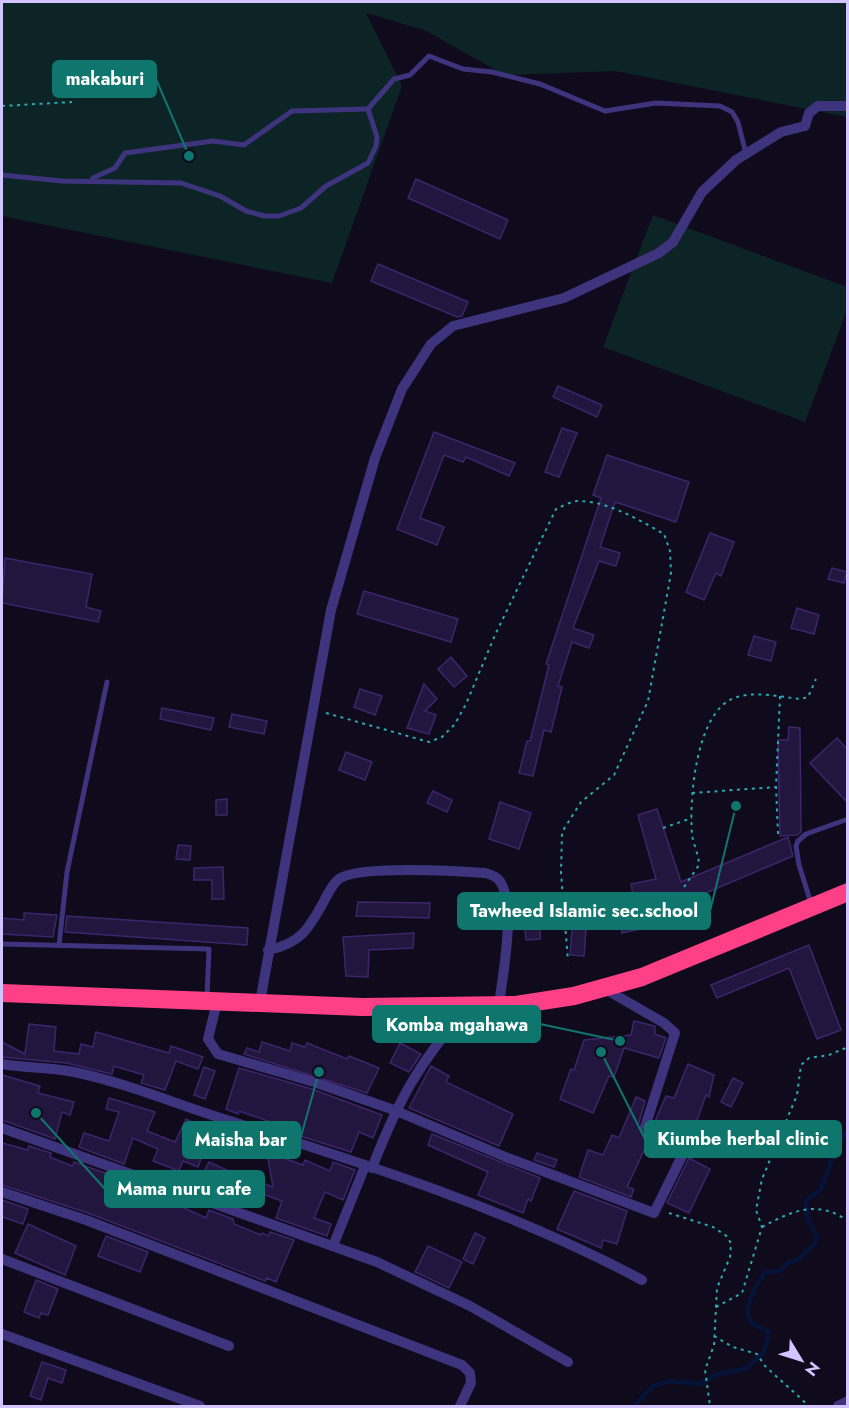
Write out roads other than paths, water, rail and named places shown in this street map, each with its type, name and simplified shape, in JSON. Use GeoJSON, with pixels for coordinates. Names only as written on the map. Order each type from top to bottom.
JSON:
{"type":"FeatureCollection","features":[{"type":"Feature","properties":{"kind":"highway"},"geometry":{"type":"LineString","coordinates":[[2,993],[362,1006],[470,1006],[546,1001],[605,989],[642,977],[848,892]]}},
{"type":"Feature","properties":{"kind":"street"},"geometry":{"type":"LineString","coordinates":[[260,1002],[332,610],[375,458],[402,389],[431,344],[453,326],[564,298],[659,253],[673,242],[702,192],[746,154],[790,128],[805,126],[809,113],[818,106],[848,106]]}},
{"type":"Feature","properties":{"kind":"street"},"geometry":{"type":"LineString","coordinates":[[268,950],[296,941],[304,933],[331,888],[339,879],[351,872],[374,870],[485,873],[498,879],[506,895],[508,920],[499,1005]]}},
{"type":"Feature","properties":{"kind":"street"},"geometry":{"type":"LineString","coordinates":[[212,1002],[208,1039],[218,1054],[394,1110],[654,1213],[682,1156],[650,1137],[645,1127],[675,1033],[664,1023],[605,989]]}},
{"type":"Feature","properties":{"kind":"street"},"geometry":{"type":"LineString","coordinates":[[333,1246],[394,1110],[432,1049],[470,1006]]}},
{"type":"Feature","properties":{"kind":"street"},"geometry":{"type":"LineString","coordinates":[[2,1064],[54,1068],[106,1080],[369,1167],[506,1218],[610,1263],[642,1280]]}},
{"type":"Feature","properties":{"kind":"street"},"geometry":{"type":"LineString","coordinates":[[2,1128],[385,1266],[470,1306],[568,1362]]}},
{"type":"Feature","properties":{"kind":"street"},"geometry":{"type":"LineString","coordinates":[[2,1192],[86,1220],[462,1365],[470,1373],[471,1383],[460,1407]]}},
{"type":"Feature","properties":{"kind":"street"},"geometry":{"type":"LineString","coordinates":[[2,1259],[229,1346]]}},
{"type":"Feature","properties":{"kind":"street"},"geometry":{"type":"LineString","coordinates":[[2,1334],[200,1407]]}},
{"type":"Feature","properties":{"kind":"street"},"geometry":{"type":"LineString","coordinates":[[838,1407],[848,1401]]}},
{"type":"Feature","properties":{"kind":"lane"},"geometry":{"type":"LineString","coordinates":[[88,180],[115,168],[125,153],[213,141],[244,145],[292,111],[368,109],[394,79],[410,75],[429,56],[463,69],[492,72],[540,84],[605,111],[656,103],[720,106],[732,112],[738,122],[746,154]]}},
{"type":"Feature","properties":{"kind":"lane"},"geometry":{"type":"LineString","coordinates":[[2,175],[181,183],[220,196],[246,211],[264,216],[291,213],[326,186],[368,163],[376,146],[377,137],[368,109]]}},
{"type":"Feature","properties":{"kind":"lane"},"geometry":{"type":"LineString","coordinates":[[59,945],[67,872],[107,682]]}},
{"type":"Feature","properties":{"kind":"lane"},"geometry":{"type":"LineString","coordinates":[[813,907],[803,882],[797,853],[798,841],[806,834],[848,819]]}},
{"type":"Feature","properties":{"kind":"lane"},"geometry":{"type":"LineString","coordinates":[[2,944],[209,949],[212,1002]]}},
{"type":"Feature","properties":{"kind":"waterway"},"geometry":{"type":"LineString","coordinates":[[634,1406],[653,1386],[671,1381],[700,1384],[715,1375],[747,1368],[764,1352],[769,1333],[754,1325],[750,1320],[749,1302],[765,1272],[780,1271],[814,1245],[817,1237],[807,1217],[806,1201],[821,1189],[839,1141],[848,1131]]}},
{"type":"Feature","properties":{"kind":"place","name":"makaburi"},"geometry":{"type":"Point","coordinates":[189,156]}},
{"type":"Feature","properties":{"kind":"place","name":"Tawheed Islamic sec.school"},"geometry":{"type":"Point","coordinates":[736,806]}},
{"type":"Feature","properties":{"kind":"place","name":"Komba mgahawa"},"geometry":{"type":"Point","coordinates":[620,1041]}},
{"type":"Feature","properties":{"kind":"place","name":"Kiumbe herbal clinic"},"geometry":{"type":"Point","coordinates":[601,1052]}},
{"type":"Feature","properties":{"kind":"place","name":"Maisha bar"},"geometry":{"type":"Point","coordinates":[319,1072]}},
{"type":"Feature","properties":{"kind":"place","name":"Mama nuru cafe"},"geometry":{"type":"Point","coordinates":[36,1113]}}]}
